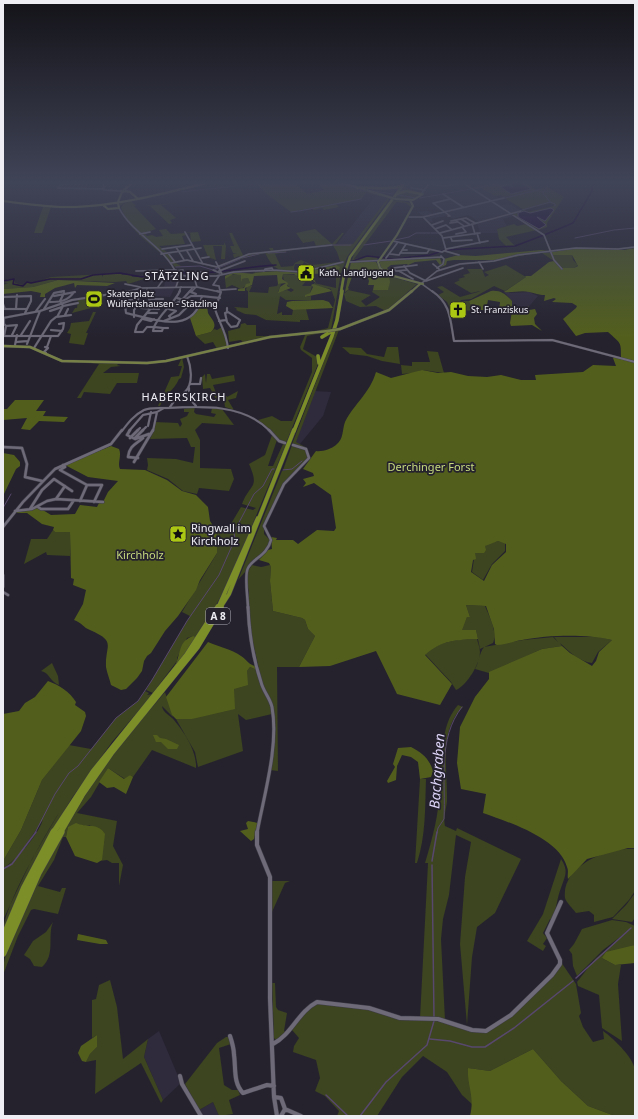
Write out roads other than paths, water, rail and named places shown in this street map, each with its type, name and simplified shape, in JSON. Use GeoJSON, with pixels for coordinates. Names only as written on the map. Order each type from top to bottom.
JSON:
{"type":"FeatureCollection","features":[{"type":"Feature","properties":{"kind":"highway","name":"A 8"},"geometry":{"type":"LineString","coordinates":[[3,940],[41,857],[78,794],[108,750],[194,646],[223,599],[319,364],[330,331],[341,276],[347,258],[364,233]]}},
{"type":"Feature","properties":{"kind":"highway","name":"A 8"},"geometry":{"type":"LineString","coordinates":[[3,953],[35,878],[82,795],[112,752],[197,648],[229,594],[332,336],[348,262],[356,247],[366,233]]}},
{"type":"Feature","properties":{"kind":"highway"},"geometry":{"type":"LineString","coordinates":[[322,337],[330,331]]}},
{"type":"Feature","properties":{"kind":"highway"},"geometry":{"type":"LineString","coordinates":[[318,356],[319,364]]}},
{"type":"Feature","properties":{"kind":"main road"},"geometry":{"type":"LineString","coordinates":[[3,346],[23,346],[34,348],[66,362],[141,364],[163,362],[270,337],[330,331],[361,322],[387,311],[421,283],[388,274],[380,268],[378,262],[379,257],[398,233]]}},
{"type":"Feature","properties":{"kind":"street"},"geometry":{"type":"LineString","coordinates":[[139,235],[146,233]]}},
{"type":"Feature","properties":{"kind":"street"},"geometry":{"type":"LineString","coordinates":[[186,233],[194,249],[202,258],[203,264]]}},
{"type":"Feature","properties":{"kind":"street"},"geometry":{"type":"LineString","coordinates":[[440,233],[446,250]]}},
{"type":"Feature","properties":{"kind":"street"},"geometry":{"type":"LineString","coordinates":[[443,238],[479,233]]}},
{"type":"Feature","properties":{"kind":"street"},"geometry":{"type":"LineString","coordinates":[[541,233],[544,235],[554,260],[562,269]]}},
{"type":"Feature","properties":{"kind":"street"},"geometry":{"type":"LineString","coordinates":[[476,234],[480,243]]}},
{"type":"Feature","properties":{"kind":"street"},"geometry":{"type":"LineString","coordinates":[[139,235],[171,263],[176,273]]}},
{"type":"Feature","properties":{"kind":"street"},"geometry":{"type":"LineString","coordinates":[[470,235],[473,244]]}},
{"type":"Feature","properties":{"kind":"street"},"geometry":{"type":"LineString","coordinates":[[450,238],[452,241],[472,240]]}},
{"type":"Feature","properties":{"kind":"street"},"geometry":{"type":"LineString","coordinates":[[393,241],[436,252],[442,252],[488,241]]}},
{"type":"Feature","properties":{"kind":"street"},"geometry":{"type":"LineString","coordinates":[[386,258],[398,242]]}},
{"type":"Feature","properties":{"kind":"street"},"geometry":{"type":"LineString","coordinates":[[400,254],[406,244]]}},
{"type":"Feature","properties":{"kind":"street"},"geometry":{"type":"LineString","coordinates":[[162,248],[192,245]]}},
{"type":"Feature","properties":{"kind":"street"},"geometry":{"type":"LineString","coordinates":[[219,271],[249,254],[332,245]]}},
{"type":"Feature","properties":{"kind":"street"},"geometry":{"type":"LineString","coordinates":[[176,247],[184,260]]}},
{"type":"Feature","properties":{"kind":"street"},"geometry":{"type":"LineString","coordinates":[[421,283],[441,270],[460,264],[578,248],[618,249],[635,247]]}},
{"type":"Feature","properties":{"kind":"street"},"geometry":{"type":"LineString","coordinates":[[161,254],[200,248],[202,252]]}},
{"type":"Feature","properties":{"kind":"street"},"geometry":{"type":"LineString","coordinates":[[187,250],[193,261]]}},
{"type":"Feature","properties":{"kind":"street"},"geometry":{"type":"LineString","coordinates":[[390,254],[427,253],[429,250]]}},
{"type":"Feature","properties":{"kind":"street"},"geometry":{"type":"LineString","coordinates":[[446,250],[459,255]]}},
{"type":"Feature","properties":{"kind":"street"},"geometry":{"type":"LineString","coordinates":[[167,252],[175,262]]}},
{"type":"Feature","properties":{"kind":"street"},"geometry":{"type":"LineString","coordinates":[[431,268],[443,264],[444,260],[436,252]]}},
{"type":"Feature","properties":{"kind":"street"},"geometry":{"type":"LineString","coordinates":[[441,256],[442,252]]}},
{"type":"Feature","properties":{"kind":"street"},"geometry":{"type":"LineString","coordinates":[[350,262],[378,262],[406,258],[441,256]]}},
{"type":"Feature","properties":{"kind":"street"},"geometry":{"type":"LineString","coordinates":[[202,258],[209,257]]}},
{"type":"Feature","properties":{"kind":"street"},"geometry":{"type":"LineString","coordinates":[[171,263],[184,260],[193,261],[219,271],[245,261]]}},
{"type":"Feature","properties":{"kind":"street"},"geometry":{"type":"LineString","coordinates":[[210,288],[218,276],[219,271],[216,262]]}},
{"type":"Feature","properties":{"kind":"street"},"geometry":{"type":"LineString","coordinates":[[213,270],[215,272],[273,270],[300,272],[343,262]]}},
{"type":"Feature","properties":{"kind":"street"},"geometry":{"type":"LineString","coordinates":[[478,262],[483,269]]}},
{"type":"Feature","properties":{"kind":"street"},"geometry":{"type":"LineString","coordinates":[[433,264],[441,270]]}},
{"type":"Feature","properties":{"kind":"street"},"geometry":{"type":"LineString","coordinates":[[413,279],[399,271],[394,270],[393,267],[417,265]]}},
{"type":"Feature","properties":{"kind":"street"},"geometry":{"type":"LineString","coordinates":[[404,266],[421,283],[441,297],[447,305],[454,341],[552,340],[635,362]]}},
{"type":"Feature","properties":{"kind":"street"},"geometry":{"type":"LineString","coordinates":[[421,283],[464,268]]}},
{"type":"Feature","properties":{"kind":"street"},"geometry":{"type":"LineString","coordinates":[[158,287],[163,279],[183,270]]}},
{"type":"Feature","properties":{"kind":"street"},"geometry":{"type":"LineString","coordinates":[[399,271],[407,270]]}},
{"type":"Feature","properties":{"kind":"street"},"geometry":{"type":"LineString","coordinates":[[136,271],[222,277]]}},
{"type":"Feature","properties":{"kind":"street"},"geometry":{"type":"LineString","coordinates":[[187,273],[194,275],[206,272]]}},
{"type":"Feature","properties":{"kind":"street"},"geometry":{"type":"LineString","coordinates":[[300,272],[307,278]]}},
{"type":"Feature","properties":{"kind":"street"},"geometry":{"type":"LineString","coordinates":[[194,275],[195,287],[191,292],[202,296]]}},
{"type":"Feature","properties":{"kind":"street"},"geometry":{"type":"LineString","coordinates":[[176,287],[178,281]]}},
{"type":"Feature","properties":{"kind":"street"},"geometry":{"type":"LineString","coordinates":[[125,284],[142,288],[195,287],[236,290]]}},
{"type":"Feature","properties":{"kind":"street"},"geometry":{"type":"LineString","coordinates":[[213,285],[218,286],[222,294],[215,308],[219,321],[226,332],[228,348]]}},
{"type":"Feature","properties":{"kind":"street"},"geometry":{"type":"LineString","coordinates":[[158,319],[177,298],[182,287]]}},
{"type":"Feature","properties":{"kind":"street"},"geometry":{"type":"LineString","coordinates":[[181,302],[195,287]]}},
{"type":"Feature","properties":{"kind":"street"},"geometry":{"type":"LineString","coordinates":[[50,311],[93,296],[122,293],[142,288]]}},
{"type":"Feature","properties":{"kind":"street"},"geometry":{"type":"LineString","coordinates":[[147,288],[151,308],[142,319],[135,332],[143,332],[147,327],[168,328]]}},
{"type":"Feature","properties":{"kind":"street"},"geometry":{"type":"LineString","coordinates":[[148,298],[154,297],[154,293],[152,293],[151,290]]}},
{"type":"Feature","properties":{"kind":"street"},"geometry":{"type":"LineString","coordinates":[[60,301],[64,292]]}},
{"type":"Feature","properties":{"kind":"street"},"geometry":{"type":"LineString","coordinates":[[16,342],[27,343],[42,310],[50,302],[55,293],[73,292]]}},
{"type":"Feature","properties":{"kind":"street"},"geometry":{"type":"LineString","coordinates":[[52,304],[70,298],[73,292]]}},
{"type":"Feature","properties":{"kind":"street"},"geometry":{"type":"LineString","coordinates":[[122,293],[124,298]]}},
{"type":"Feature","properties":{"kind":"street"},"geometry":{"type":"LineString","coordinates":[[3,297],[17,295],[31,296],[27,309],[24,313]]}},
{"type":"Feature","properties":{"kind":"street"},"geometry":{"type":"LineString","coordinates":[[16,308],[17,295]]}},
{"type":"Feature","properties":{"kind":"street"},"geometry":{"type":"LineString","coordinates":[[171,306],[191,296],[220,298]]}},
{"type":"Feature","properties":{"kind":"street"},"geometry":{"type":"LineString","coordinates":[[142,319],[151,321],[158,319],[164,322],[174,323],[185,321],[200,306],[202,296]]}},
{"type":"Feature","properties":{"kind":"street"},"geometry":{"type":"LineString","coordinates":[[120,299],[124,298],[138,300],[134,316]]}},
{"type":"Feature","properties":{"kind":"street"},"geometry":{"type":"LineString","coordinates":[[148,298],[163,299]]}},
{"type":"Feature","properties":{"kind":"street"},"geometry":{"type":"LineString","coordinates":[[177,298],[181,302]]}},
{"type":"Feature","properties":{"kind":"street"},"geometry":{"type":"LineString","coordinates":[[36,312],[45,299]]}},
{"type":"Feature","properties":{"kind":"street"},"geometry":{"type":"LineString","coordinates":[[60,301],[63,306]]}},
{"type":"Feature","properties":{"kind":"street"},"geometry":{"type":"LineString","coordinates":[[50,302],[56,302]]}},
{"type":"Feature","properties":{"kind":"street"},"geometry":{"type":"LineString","coordinates":[[59,324],[64,323],[59,336],[4,336],[6,327],[3,318],[78,303]]}},
{"type":"Feature","properties":{"kind":"street"},"geometry":{"type":"LineString","coordinates":[[3,304],[4,309],[27,309]]}},
{"type":"Feature","properties":{"kind":"street"},"geometry":{"type":"LineString","coordinates":[[151,304],[162,304]]}},
{"type":"Feature","properties":{"kind":"street"},"geometry":{"type":"LineString","coordinates":[[129,305],[125,305],[125,312],[134,316],[145,316],[154,319]]}},
{"type":"Feature","properties":{"kind":"street"},"geometry":{"type":"LineString","coordinates":[[140,311],[142,305]]}},
{"type":"Feature","properties":{"kind":"street"},"geometry":{"type":"LineString","coordinates":[[164,322],[179,315],[189,305],[200,306]]}},
{"type":"Feature","properties":{"kind":"street"},"geometry":{"type":"LineString","coordinates":[[34,348],[40,336],[63,306]]}},
{"type":"Feature","properties":{"kind":"street"},"geometry":{"type":"LineString","coordinates":[[141,308],[159,309]]}},
{"type":"Feature","properties":{"kind":"street"},"geometry":{"type":"LineString","coordinates":[[227,308],[227,312],[224,314],[229,326],[232,328],[237,326],[240,321],[236,316],[227,312]]}},
{"type":"Feature","properties":{"kind":"street"},"geometry":{"type":"LineString","coordinates":[[65,316],[68,309]]}},
{"type":"Feature","properties":{"kind":"street"},"geometry":{"type":"LineString","coordinates":[[168,309],[176,311],[169,316],[170,318]]}},
{"type":"Feature","properties":{"kind":"street"},"geometry":{"type":"LineString","coordinates":[[49,316],[52,310]]}},
{"type":"Feature","properties":{"kind":"street"},"geometry":{"type":"LineString","coordinates":[[148,313],[157,313]]}},
{"type":"Feature","properties":{"kind":"street"},"geometry":{"type":"LineString","coordinates":[[56,317],[71,315]]}},
{"type":"Feature","properties":{"kind":"street"},"geometry":{"type":"LineString","coordinates":[[160,315],[153,331],[161,332],[163,328]]}},
{"type":"Feature","properties":{"kind":"street"},"geometry":{"type":"LineString","coordinates":[[219,321],[226,320]]}},
{"type":"Feature","properties":{"kind":"street"},"geometry":{"type":"LineString","coordinates":[[21,335],[30,321]]}},
{"type":"Feature","properties":{"kind":"street"},"geometry":{"type":"LineString","coordinates":[[6,327],[17,325],[12,335]]}},
{"type":"Feature","properties":{"kind":"street"},"geometry":{"type":"LineString","coordinates":[[6,327],[11,328]]}},
{"type":"Feature","properties":{"kind":"street"},"geometry":{"type":"LineString","coordinates":[[51,330],[62,330]]}},
{"type":"Feature","properties":{"kind":"street"},"geometry":{"type":"LineString","coordinates":[[15,345],[17,335]]}},
{"type":"Feature","properties":{"kind":"street"},"geometry":{"type":"LineString","coordinates":[[50,356],[44,352],[51,336]]}},
{"type":"Feature","properties":{"kind":"street"},"geometry":{"type":"LineString","coordinates":[[49,342],[54,342]]}},
{"type":"Feature","properties":{"kind":"street"},"geometry":{"type":"LineString","coordinates":[[3,346],[8,345]]}},
{"type":"Feature","properties":{"kind":"street"},"geometry":{"type":"LineString","coordinates":[[47,347],[52,348]]}},
{"type":"Feature","properties":{"kind":"street"},"geometry":{"type":"LineString","coordinates":[[187,356],[191,366],[189,398],[196,406]]}},
{"type":"Feature","properties":{"kind":"street"},"geometry":{"type":"LineString","coordinates":[[190,384],[200,384],[201,378]]}},
{"type":"Feature","properties":{"kind":"street"},"geometry":{"type":"LineString","coordinates":[[130,438],[127,435],[135,422],[143,414],[157,412],[168,407],[173,404],[175,398],[189,388]]}},
{"type":"Feature","properties":{"kind":"street"},"geometry":{"type":"LineString","coordinates":[[3,527],[15,511],[55,469],[111,444],[131,419],[142,410],[152,407],[224,407],[262,423],[277,439],[285,444]]}},
{"type":"Feature","properties":{"kind":"street"},"geometry":{"type":"LineString","coordinates":[[134,439],[147,427],[151,412]]}},
{"type":"Feature","properties":{"kind":"street"},"geometry":{"type":"LineString","coordinates":[[138,458],[128,457],[129,449],[154,429],[157,412]]}},
{"type":"Feature","properties":{"kind":"street"},"geometry":{"type":"LineString","coordinates":[[130,438],[140,428]]}},
{"type":"Feature","properties":{"kind":"street"},"geometry":{"type":"LineString","coordinates":[[134,462],[138,458],[149,438],[150,433]]}},
{"type":"Feature","properties":{"kind":"street"},"geometry":{"type":"LineString","coordinates":[[130,438],[144,438]]}},
{"type":"Feature","properties":{"kind":"street"},"geometry":{"type":"LineString","coordinates":[[277,1116],[274,1097],[270,999],[270,877],[257,845],[256,837],[273,748],[272,706],[261,683],[249,633],[248,589],[245,576],[247,570],[269,547],[271,540],[264,529],[286,480],[308,458],[306,449],[293,445]]}},
{"type":"Feature","properties":{"kind":"street"},"geometry":{"type":"LineString","coordinates":[[3,447],[23,449],[27,464],[26,477],[42,481]]}},
{"type":"Feature","properties":{"kind":"street"},"geometry":{"type":"LineString","coordinates":[[63,465],[65,467],[60,470],[87,485],[102,485],[94,502]]}},
{"type":"Feature","properties":{"kind":"street"},"geometry":{"type":"LineString","coordinates":[[29,509],[42,490],[54,479],[72,491]]}},
{"type":"Feature","properties":{"kind":"street"},"geometry":{"type":"LineString","coordinates":[[80,501],[87,485]]}},
{"type":"Feature","properties":{"kind":"street"},"geometry":{"type":"LineString","coordinates":[[56,499],[65,486]]}},
{"type":"Feature","properties":{"kind":"street"},"geometry":{"type":"LineString","coordinates":[[15,511],[38,507],[47,501],[56,499],[103,502]]}},
{"type":"Feature","properties":{"kind":"street"},"geometry":{"type":"LineString","coordinates":[[38,507],[41,509],[68,509],[74,500]]}},
{"type":"Feature","properties":{"kind":"street"},"geometry":{"type":"LineString","coordinates":[[3,575],[3,588]]}},
{"type":"Feature","properties":{"kind":"street"},"geometry":{"type":"LineString","coordinates":[[3,592],[8,595]]}},
{"type":"Feature","properties":{"kind":"street"},"geometry":{"type":"LineString","coordinates":[[273,1044],[287,1034],[304,1011],[317,1002],[369,1008],[400,1018],[438,1019],[478,1031],[486,1031],[511,1015],[547,981],[560,964],[560,960],[547,933],[560,902]]}},
{"type":"Feature","properties":{"kind":"street"},"geometry":{"type":"LineString","coordinates":[[230,1036],[236,1064],[235,1076],[240,1091],[243,1093],[267,1085],[274,1086]]}},
{"type":"Feature","properties":{"kind":"street"},"geometry":{"type":"LineString","coordinates":[[180,1076],[182,1084],[202,1116]]}},
{"type":"Feature","properties":{"kind":"street"},"geometry":{"type":"LineString","coordinates":[[274,1097],[281,1098],[283,1112]]}},
{"type":"Feature","properties":{"kind":"street"},"geometry":{"type":"LineString","coordinates":[[276,1110],[301,1116]]}},
{"type":"Feature","properties":{"kind":"waterway"},"geometry":{"type":"LineString","coordinates":[[395,240],[409,237],[416,233]]}},
{"type":"Feature","properties":{"kind":"waterway"},"geometry":{"type":"LineString","coordinates":[[350,262],[367,256],[394,259],[430,255],[445,250],[515,246],[548,233]]}},
{"type":"Feature","properties":{"kind":"waterway"},"geometry":{"type":"LineString","coordinates":[[575,238],[598,233]]}},
{"type":"Feature","properties":{"kind":"waterway"},"geometry":{"type":"LineString","coordinates":[[364,245],[391,241]]}},
{"type":"Feature","properties":{"kind":"waterway"},"geometry":{"type":"LineString","coordinates":[[333,245],[351,245]]}},
{"type":"Feature","properties":{"kind":"waterway"},"geometry":{"type":"LineString","coordinates":[[268,253],[286,252]]}},
{"type":"Feature","properties":{"kind":"waterway"},"geometry":{"type":"LineString","coordinates":[[242,258],[259,254]]}},
{"type":"Feature","properties":{"kind":"waterway"},"geometry":{"type":"LineString","coordinates":[[176,267],[200,266],[213,270],[240,259]]}},
{"type":"Feature","properties":{"kind":"waterway"},"geometry":{"type":"LineString","coordinates":[[195,273],[276,265]]}},
{"type":"Feature","properties":{"kind":"waterway"},"geometry":{"type":"LineString","coordinates":[[3,281],[14,279],[13,284],[23,286],[27,282],[31,283],[50,279],[81,279],[93,275],[120,273],[142,277],[165,272],[190,273]]}},
{"type":"Feature","properties":{"kind":"waterway"},"geometry":{"type":"LineString","coordinates":[[283,470],[292,469],[302,461]]}},
{"type":"Feature","properties":{"kind":"waterway"},"geometry":{"type":"LineString","coordinates":[[35,833],[55,794],[69,773],[78,766],[116,718],[138,701],[152,680],[187,621],[219,575],[235,539],[234,532],[254,494],[263,486],[272,469],[274,469]]}},
{"type":"Feature","properties":{"kind":"waterway"},"geometry":{"type":"LineString","coordinates":[[3,508],[11,494]]}},
{"type":"Feature","properties":{"kind":"waterway","name":"Bachgraben"},"geometry":{"type":"LineString","coordinates":[[437,833],[438,828],[444,819],[444,761],[446,746],[454,719],[462,707]]}},
{"type":"Feature","properties":{"kind":"waterway"},"geometry":{"type":"LineString","coordinates":[[3,869],[12,864],[36,832]]}},
{"type":"Feature","properties":{"kind":"waterway","name":"Bachgraben"},"geometry":{"type":"LineString","coordinates":[[432,861],[437,832]]}},
{"type":"Feature","properties":{"kind":"waterway","name":"Bachgraben"},"geometry":{"type":"LineString","coordinates":[[432,865],[434,1017]]}},
{"type":"Feature","properties":{"kind":"waterway"},"geometry":{"type":"LineString","coordinates":[[576,978],[631,928]]}},
{"type":"Feature","properties":{"kind":"waterway"},"geometry":{"type":"LineString","coordinates":[[430,1039],[450,1041],[472,1047],[485,1047],[514,1028],[573,981]]}},
{"type":"Feature","properties":{"kind":"waterway","name":"Bachgraben"},"geometry":{"type":"LineString","coordinates":[[360,1116],[386,1082],[427,1045],[434,1021]]}},
{"type":"Feature","properties":{"kind":"waterway"},"geometry":{"type":"LineString","coordinates":[[326,1095],[348,1116]]}},
{"type":"Feature","properties":{"kind":"place","name":"Kath. Landjugend"},"geometry":{"type":"Point","coordinates":[306,273]}},
{"type":"Feature","properties":{"kind":"place","name":"Skaterplatz Wulfertshausen - Stätzling"},"geometry":{"type":"Point","coordinates":[94,299]}},
{"type":"Feature","properties":{"kind":"place","name":"St. Franziskus"},"geometry":{"type":"Point","coordinates":[458,310]}},
{"type":"Feature","properties":{"kind":"place","name":"Ringwall im Kirchholz"},"geometry":{"type":"Point","coordinates":[178,534]}},
{"type":"Feature","properties":{"kind":"district","name":"STÄTZLING"},"geometry":{"type":"Point","coordinates":[177,276]}},
{"type":"Feature","properties":{"kind":"district","name":"HABERSKIRCH"},"geometry":{"type":"Point","coordinates":[184,397]}},
{"type":"Feature","properties":{"kind":"park label","name":"Derchinger Forst"},"geometry":{"type":"Point","coordinates":[431,467]}},
{"type":"Feature","properties":{"kind":"park label","name":"Kirchholz"},"geometry":{"type":"Point","coordinates":[140,555]}}]}
